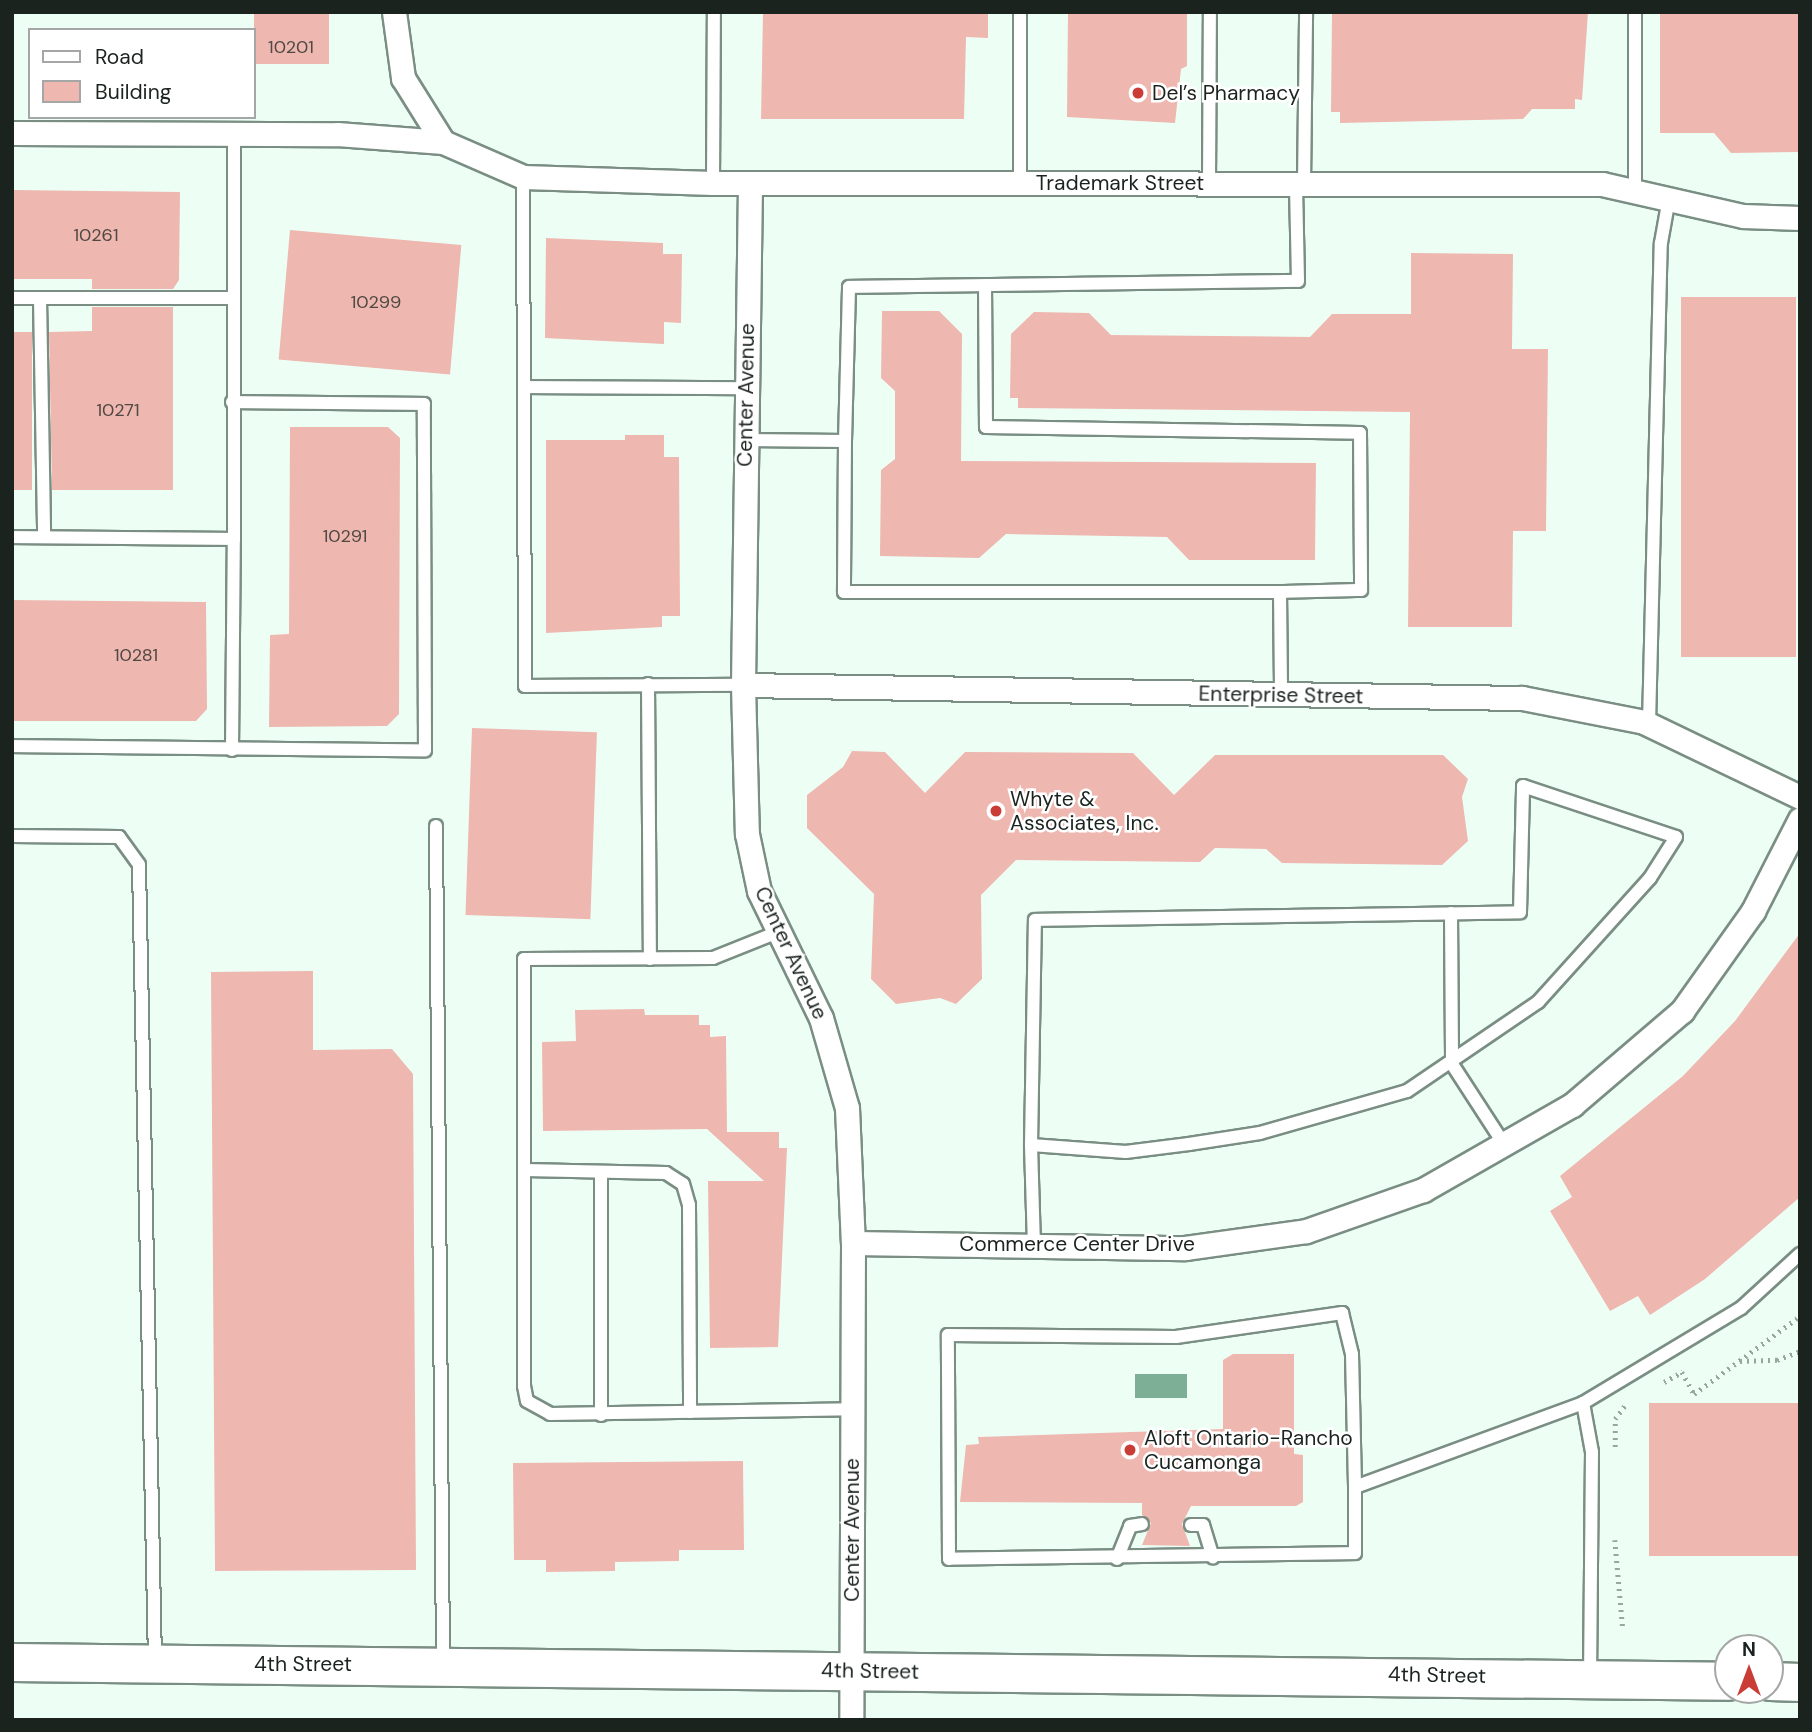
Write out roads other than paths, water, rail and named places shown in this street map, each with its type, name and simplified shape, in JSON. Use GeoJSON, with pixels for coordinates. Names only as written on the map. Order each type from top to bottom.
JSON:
{"type":"FeatureCollection","features":[{"type":"Feature","properties":{"kind":"main road","name":"4th Street"},"geometry":{"type":"LineString","coordinates":[[12,1662],[1714,1681]]}},
{"type":"Feature","properties":{"kind":"street"},"geometry":{"type":"LineString","coordinates":[[394,12],[403,78],[443,142]]}},
{"type":"Feature","properties":{"kind":"street","name":"Trademark Street"},"geometry":{"type":"LineString","coordinates":[[12,133],[234,134],[443,142],[523,177],[750,184],[1020,182],[1635,189],[1743,216],[1800,218]]}},
{"type":"Feature","properties":{"kind":"street","name":"Center Avenue"},"geometry":{"type":"LineString","coordinates":[[750,184],[744,388],[743,685],[747,834],[760,891],[778,932],[804,976],[837,1061],[852,1156],[851,1720]]}},
{"type":"Feature","properties":{"kind":"street","name":"Enterprise Street"},"geometry":{"type":"LineString","coordinates":[[743,685],[1522,698],[1649,724],[1800,797]]}},
{"type":"Feature","properties":{"kind":"street","name":"Commerce Center Drive"},"geometry":{"type":"LineString","coordinates":[[853,1243],[1185,1248],[1306,1231],[1423,1190],[1572,1105],[1682,1011],[1753,911],[1800,818]]}},
{"type":"Feature","properties":{"kind":"lane"},"geometry":{"type":"LineString","coordinates":[[713,12],[713,183]]}},
{"type":"Feature","properties":{"kind":"lane"},"geometry":{"type":"LineString","coordinates":[[1020,12],[1020,182]]}},
{"type":"Feature","properties":{"kind":"lane"},"geometry":{"type":"LineString","coordinates":[[1209,184],[1210,12]]}},
{"type":"Feature","properties":{"kind":"lane"},"geometry":{"type":"LineString","coordinates":[[985,285],[986,427],[1360,433],[1361,590],[844,592],[849,287],[985,285],[1298,281],[1306,12]]}},
{"type":"Feature","properties":{"kind":"lane"},"geometry":{"type":"LineString","coordinates":[[1635,12],[1635,189]]}},
{"type":"Feature","properties":{"kind":"lane"},"geometry":{"type":"LineString","coordinates":[[232,750],[234,134]]}},
{"type":"Feature","properties":{"kind":"lane"},"geometry":{"type":"LineString","coordinates":[[523,177],[525,686],[743,685]]}},
{"type":"Feature","properties":{"kind":"lane"},"geometry":{"type":"LineString","coordinates":[[1649,724],[1661,243],[1669,198]]}},
{"type":"Feature","properties":{"kind":"lane"},"geometry":{"type":"LineString","coordinates":[[12,298],[233,298]]}},
{"type":"Feature","properties":{"kind":"lane"},"geometry":{"type":"LineString","coordinates":[[40,298],[44,537]]}},
{"type":"Feature","properties":{"kind":"lane"},"geometry":{"type":"LineString","coordinates":[[524,387],[744,388]]}},
{"type":"Feature","properties":{"kind":"lane"},"geometry":{"type":"LineString","coordinates":[[12,746],[425,750],[425,404],[232,402]]}},
{"type":"Feature","properties":{"kind":"lane"},"geometry":{"type":"LineString","coordinates":[[745,440],[845,441]]}},
{"type":"Feature","properties":{"kind":"lane"},"geometry":{"type":"LineString","coordinates":[[12,537],[234,539]]}},
{"type":"Feature","properties":{"kind":"lane"},"geometry":{"type":"LineString","coordinates":[[1280,592],[1281,696]]}},
{"type":"Feature","properties":{"kind":"lane"},"geometry":{"type":"LineString","coordinates":[[648,684],[650,960]]}},
{"type":"Feature","properties":{"kind":"lane"},"geometry":{"type":"LineString","coordinates":[[1031,1145],[1126,1152],[1261,1133],[1407,1091],[1452,1064],[1538,1002],[1650,878],[1676,837],[1523,786],[1520,912],[1035,920],[1031,1145],[1034,1244]]}},
{"type":"Feature","properties":{"kind":"lane"},"geometry":{"type":"LineString","coordinates":[[436,826],[443,1665]]}},
{"type":"Feature","properties":{"kind":"lane"},"geometry":{"type":"LineString","coordinates":[[12,836],[119,837],[139,865],[155,1663]]}},
{"type":"Feature","properties":{"kind":"lane"},"geometry":{"type":"LineString","coordinates":[[1451,913],[1452,1064],[1504,1144]]}},
{"type":"Feature","properties":{"kind":"lane"},"geometry":{"type":"LineString","coordinates":[[778,932],[713,958],[524,959],[527,1401],[551,1414],[852,1409]]}},
{"type":"Feature","properties":{"kind":"lane"},"geometry":{"type":"LineString","coordinates":[[525,1170],[666,1173],[684,1184],[689,1205],[690,1412]]}},
{"type":"Feature","properties":{"kind":"lane"},"geometry":{"type":"LineString","coordinates":[[601,1173],[601,1415]]}},
{"type":"Feature","properties":{"kind":"lane"},"geometry":{"type":"LineString","coordinates":[[1356,1487],[1583,1403],[1741,1308],[1800,1254]]}},
{"type":"Feature","properties":{"kind":"lane"},"geometry":{"type":"LineString","coordinates":[[1342,1313],[1352,1354],[1356,1553],[1213,1557],[950,1559],[948,1335],[1176,1337],[1342,1313]]}},
{"type":"Feature","properties":{"kind":"lane"},"geometry":{"type":"LineString","coordinates":[[1583,1403],[1592,1452],[1590,1678]]}},
{"type":"Feature","properties":{"kind":"lane"},"geometry":{"type":"LineString","coordinates":[[1117,1559],[1130,1526],[1142,1524]]}},
{"type":"Feature","properties":{"kind":"lane"},"geometry":{"type":"LineString","coordinates":[[1191,1525],[1203,1525],[1213,1557]]}},
{"type":"Feature","properties":{"kind":"place","name":"Del’s Pharmacy"},"geometry":{"type":"Point","coordinates":[1138,93]}},
{"type":"Feature","properties":{"kind":"place","name":"Whyte & Associates, Inc."},"geometry":{"type":"Point","coordinates":[996,811]}},
{"type":"Feature","properties":{"kind":"place","name":"Aloft Ontario-Rancho Cucamonga"},"geometry":{"type":"Point","coordinates":[1130,1450]}}]}
